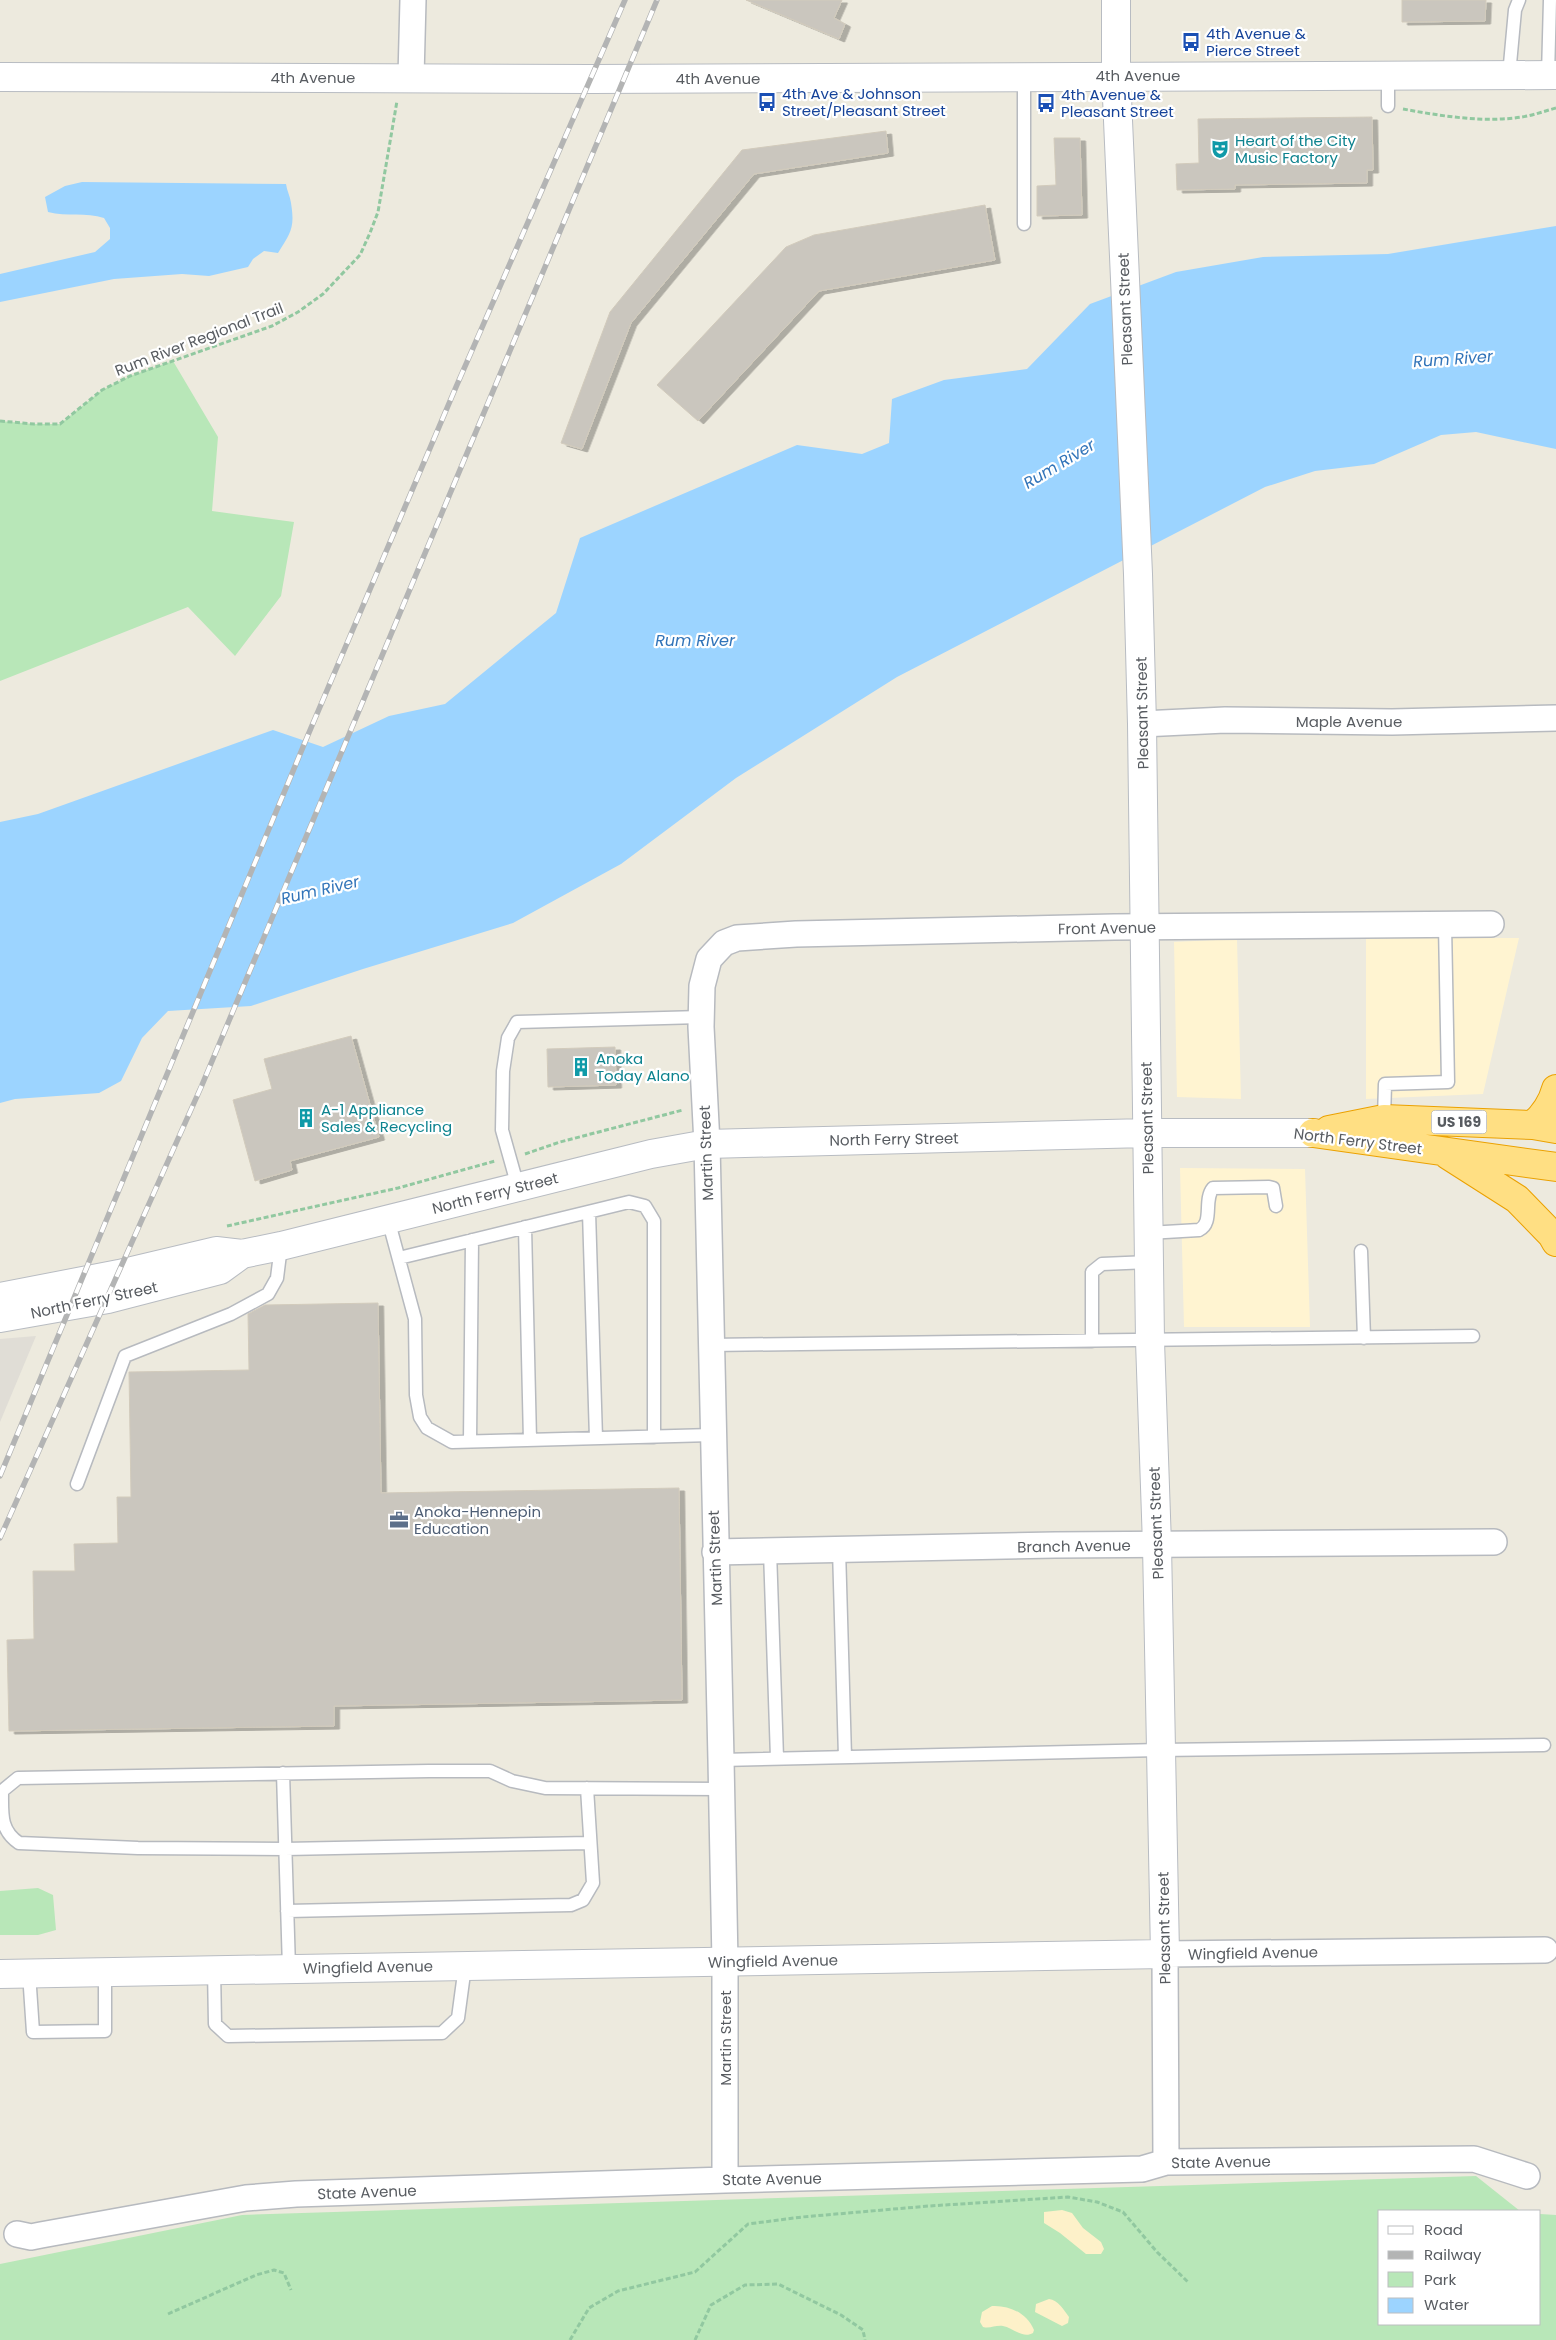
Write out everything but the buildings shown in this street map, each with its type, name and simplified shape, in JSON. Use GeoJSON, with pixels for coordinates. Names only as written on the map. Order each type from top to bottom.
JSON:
{"type":"FeatureCollection","features":[{"type":"Feature","properties":{"kind":"highway"},"geometry":{"type":"LineString","coordinates":[[1544,1127],[1543,1116],[1553,1100],[1556,1089]]}},
{"type":"Feature","properties":{"kind":"highway","name":"US 169"},"geometry":{"type":"LineString","coordinates":[[1313,1133],[1384,1119],[1544,1127]]}},
{"type":"Feature","properties":{"kind":"highway","name":"North Ferry Street"},"geometry":{"type":"LineString","coordinates":[[1313,1133],[1556,1167]]}},
{"type":"Feature","properties":{"kind":"highway","name":"US 169"},"geometry":{"type":"LineString","coordinates":[[1440,1151],[1517,1199],[1552,1235],[1556,1242]]}},
{"type":"Feature","properties":{"kind":"street"},"geometry":{"type":"LineString","coordinates":[[411,78],[413,0]]}},
{"type":"Feature","properties":{"kind":"street","name":"Pleasant Street"},"geometry":{"type":"LineString","coordinates":[[1116,0],[1116,75],[1123,272],[1138,574],[1142,724],[1146,1133],[1165,1954],[1166,2162]]}},
{"type":"Feature","properties":{"kind":"street","name":"4th Avenue"},"geometry":{"type":"LineString","coordinates":[[0,76],[411,78],[1552,74]]}},
{"type":"Feature","properties":{"kind":"street","name":"Maple Avenue"},"geometry":{"type":"LineString","coordinates":[[1142,724],[1225,720],[1392,722],[1556,718]]}},
{"type":"Feature","properties":{"kind":"street","name":"Front Avenue"},"geometry":{"type":"LineString","coordinates":[[724,943],[738,938],[796,934],[1145,927],[1491,924]]}},
{"type":"Feature","properties":{"kind":"street","name":"Martin Street"},"geometry":{"type":"LineString","coordinates":[[724,943],[709,959],[702,986],[701,1017],[707,1144],[712,1435],[722,1789],[726,2180]]}},
{"type":"Feature","properties":{"kind":"street","name":"North Ferry Street"},"geometry":{"type":"LineString","coordinates":[[0,1297],[119,1274],[216,1251],[242,1254],[281,1246],[668,1150],[707,1144],[1146,1133],[1313,1133]]}},
{"type":"Feature","properties":{"kind":"street","name":"North Ferry Street"},"geometry":{"type":"LineString","coordinates":[[0,1318],[108,1299],[210,1273],[220,1270],[242,1254]]}},
{"type":"Feature","properties":{"kind":"street","name":"Branch Avenue"},"geometry":{"type":"LineString","coordinates":[[715,1552],[1494,1542]]}},
{"type":"Feature","properties":{"kind":"street","name":"Wingfield Avenue"},"geometry":{"type":"LineString","coordinates":[[0,1974],[1165,1954],[1545,1950]]}},
{"type":"Feature","properties":{"kind":"street","name":"State Avenue"},"geometry":{"type":"LineString","coordinates":[[17,2234],[41,2235],[246,2198],[296,2194],[1142,2169],[1166,2162],[1474,2159],[1527,2176]]}},
{"type":"Feature","properties":{"kind":"lane"},"geometry":{"type":"LineString","coordinates":[[1510,75],[1515,10],[1518,0]]}},
{"type":"Feature","properties":{"kind":"lane"},"geometry":{"type":"LineString","coordinates":[[1550,0],[1552,74]]}},
{"type":"Feature","properties":{"kind":"lane"},"geometry":{"type":"LineString","coordinates":[[1388,75],[1388,106]]}},
{"type":"Feature","properties":{"kind":"lane"},"geometry":{"type":"LineString","coordinates":[[1024,76],[1024,224]]}},
{"type":"Feature","properties":{"kind":"lane"},"geometry":{"type":"LineString","coordinates":[[1384,1119],[1385,1084],[1448,1082],[1445,925]]}},
{"type":"Feature","properties":{"kind":"lane"},"geometry":{"type":"LineString","coordinates":[[518,1187],[502,1130],[503,1072],[508,1038],[517,1022],[701,1017]]}},
{"type":"Feature","properties":{"kind":"lane"},"geometry":{"type":"LineString","coordinates":[[1148,1233],[1199,1230],[1204,1228],[1207,1223],[1207,1197],[1213,1188],[1269,1186],[1275,1192],[1276,1206]]}},
{"type":"Feature","properties":{"kind":"lane"},"geometry":{"type":"LineString","coordinates":[[399,1258],[629,1202],[645,1206],[654,1221],[654,1437]]}},
{"type":"Feature","properties":{"kind":"lane"},"geometry":{"type":"LineString","coordinates":[[589,1212],[596,1438]]}},
{"type":"Feature","properties":{"kind":"lane"},"geometry":{"type":"LineString","coordinates":[[388,1219],[415,1319],[416,1395],[420,1416],[427,1428],[436,1435],[452,1442],[712,1435]]}},
{"type":"Feature","properties":{"kind":"lane"},"geometry":{"type":"LineString","coordinates":[[525,1227],[530,1440]]}},
{"type":"Feature","properties":{"kind":"lane"},"geometry":{"type":"LineString","coordinates":[[470,1441],[472,1240]]}},
{"type":"Feature","properties":{"kind":"lane"},"geometry":{"type":"LineString","coordinates":[[78,1484],[125,1356],[231,1314],[268,1294],[277,1278],[281,1246]]}},
{"type":"Feature","properties":{"kind":"lane"},"geometry":{"type":"LineString","coordinates":[[1362,1251],[1364,1338]]}},
{"type":"Feature","properties":{"kind":"lane"},"geometry":{"type":"LineString","coordinates":[[1092,1341],[1092,1272],[1095,1267],[1102,1264],[1149,1262]]}},
{"type":"Feature","properties":{"kind":"lane"},"geometry":{"type":"LineString","coordinates":[[710,1345],[1473,1336]]}},
{"type":"Feature","properties":{"kind":"lane"},"geometry":{"type":"LineString","coordinates":[[839,1549],[845,1757]]}},
{"type":"Feature","properties":{"kind":"lane"},"geometry":{"type":"LineString","coordinates":[[770,1551],[777,1758]]}},
{"type":"Feature","properties":{"kind":"lane"},"geometry":{"type":"LineString","coordinates":[[721,1760],[1160,1750],[1544,1745]]}},
{"type":"Feature","properties":{"kind":"lane"},"geometry":{"type":"LineString","coordinates":[[590,1843],[285,1849],[138,1848],[19,1843],[8,1836],[3,1827],[2,1791],[18,1778],[490,1771],[512,1781],[545,1788],[722,1789]]}},
{"type":"Feature","properties":{"kind":"lane"},"geometry":{"type":"LineString","coordinates":[[283,1773],[289,1968]]}},
{"type":"Feature","properties":{"kind":"lane"},"geometry":{"type":"LineString","coordinates":[[287,1912],[571,1905],[583,1900],[593,1883],[587,1788]]}},
{"type":"Feature","properties":{"kind":"lane"},"geometry":{"type":"LineString","coordinates":[[214,1969],[215,2024],[228,2036],[442,2033],[458,2018],[465,1966]]}},
{"type":"Feature","properties":{"kind":"lane"},"geometry":{"type":"LineString","coordinates":[[30,1973],[33,2032],[105,2031],[105,1971]]}},
{"type":"Feature","properties":{"kind":"path","name":"Rum River Regional Trail"},"geometry":{"type":"LineString","coordinates":[[0,421],[60,424],[102,390],[130,376],[272,326],[298,312],[323,294],[360,255],[370,233],[380,202],[397,100],[411,78]]}},
{"type":"Feature","properties":{"kind":"path"},"geometry":{"type":"LineString","coordinates":[[1388,106],[1433,114],[1499,119],[1523,117],[1556,108]]}},
{"type":"Feature","properties":{"kind":"path"},"geometry":{"type":"LineString","coordinates":[[226,1226],[398,1188],[487,1163],[510,1159],[560,1142],[686,1109]]}},
{"type":"Feature","properties":{"kind":"path"},"geometry":{"type":"LineString","coordinates":[[570,2340],[589,2308],[618,2291],[695,2272],[748,2224],[802,2217],[1068,2197],[1097,2202],[1123,2212],[1157,2252],[1188,2282]]}},
{"type":"Feature","properties":{"kind":"path"},"geometry":{"type":"LineString","coordinates":[[168,2314],[256,2275],[274,2270],[284,2273],[291,2290]]}},
{"type":"Feature","properties":{"kind":"path"},"geometry":{"type":"LineString","coordinates":[[695,2340],[711,2305],[745,2285],[778,2284],[840,2315],[863,2330],[865,2340]]}},
{"type":"Feature","properties":{"kind":"shaded area"},"geometry":{"type":"Polygon","coordinates":[[[1366,938],[1519,938],[1483,1094],[1366,1099],[1366,938]]]}},
{"type":"Feature","properties":{"kind":"shaded area"},"geometry":{"type":"Polygon","coordinates":[[[1237,939],[1241,1099],[1177,1097],[1174,942],[1237,939]]]}},
{"type":"Feature","properties":{"kind":"shaded area"},"geometry":{"type":"Polygon","coordinates":[[[1180,1168],[1305,1169],[1310,1327],[1184,1327],[1180,1168]]]}},
{"type":"Feature","properties":{"kind":"shaded area"},"geometry":{"type":"Polygon","coordinates":[[[36,1336],[0,1422],[0,1339],[36,1336]]]}},
{"type":"Feature","properties":{"kind":"green space"},"geometry":{"type":"Polygon","coordinates":[[[173,361],[218,437],[212,511],[294,522],[281,596],[235,656],[188,607],[0,681],[0,421],[60,424],[102,390],[130,376],[173,361]]]}},
{"type":"Feature","properties":{"kind":"green space"},"geometry":{"type":"Polygon","coordinates":[[[38,1888],[53,1895],[56,1930],[38,1935],[0,1935],[0,1891],[38,1888]]]}},
{"type":"Feature","properties":{"kind":"green space"},"geometry":{"type":"Polygon","coordinates":[[[1476,2176],[1519,2210],[1378,2210],[1378,2325],[1541,2325],[1541,2214],[1556,2215],[1556,2340],[0,2340],[0,2264],[242,2215],[1476,2176]]]}},
{"type":"Feature","properties":{"kind":"sand"},"geometry":{"type":"Polygon","coordinates":[[[1062,2210],[1072,2213],[1083,2228],[1101,2242],[1104,2249],[1101,2254],[1086,2254],[1044,2223],[1044,2212],[1062,2210]]]}},
{"type":"Feature","properties":{"kind":"sand"},"geometry":{"type":"Polygon","coordinates":[[[1049,2299],[1055,2301],[1063,2308],[1069,2317],[1068,2323],[1062,2326],[1035,2312],[1036,2304],[1049,2299]]]}},
{"type":"Feature","properties":{"kind":"sand"},"geometry":{"type":"Polygon","coordinates":[[[992,2306],[1005,2307],[1017,2311],[1031,2324],[1034,2330],[1033,2333],[1026,2335],[1003,2326],[983,2327],[980,2322],[982,2312],[992,2306]]]}},
{"type":"Feature","properties":{"kind":"water"},"geometry":{"type":"Polygon","coordinates":[[[82,182],[286,184],[291,203],[291,230],[278,253],[264,251],[253,259],[248,267],[209,276],[182,274],[114,279],[0,302],[0,274],[95,252],[110,239],[110,228],[104,218],[48,212],[45,197],[65,186],[82,182]]]}},
{"type":"Feature","properties":{"kind":"water","name":"Rum River"},"geometry":{"type":"Polygon","coordinates":[[[1556,226],[1556,449],[1476,432],[1441,435],[1374,464],[1315,471],[1265,487],[897,677],[736,778],[621,864],[513,923],[251,1006],[168,1011],[142,1038],[121,1081],[99,1093],[15,1099],[0,1103],[0,822],[38,814],[273,730],[323,747],[389,716],[445,704],[556,613],[580,538],[797,445],[862,454],[889,443],[892,399],[944,380],[1027,369],[1090,304],[1176,272],[1263,257],[1388,254],[1556,226]]]}},
{"type":"Feature","properties":{"kind":"railway"},"geometry":{"type":"LineString","coordinates":[[0,1476],[308,735],[456,387],[625,0]]}},
{"type":"Feature","properties":{"kind":"railway"},"geometry":{"type":"LineString","coordinates":[[0,1538],[202,1085],[657,0]]}},
{"type":"Feature","properties":{"kind":"place","name":"4th Avenue & Pierce Street"},"geometry":{"type":"Point","coordinates":[1191,42]}},
{"type":"Feature","properties":{"kind":"place","name":"4th Ave & Johnson Street/Pleasant Street"},"geometry":{"type":"Point","coordinates":[767,102]}},
{"type":"Feature","properties":{"kind":"place","name":"4th Avenue & Pleasant Street"},"geometry":{"type":"Point","coordinates":[1046,103]}},
{"type":"Feature","properties":{"kind":"place","name":"Heart of the City Music Factory"},"geometry":{"type":"Point","coordinates":[1220,149]}},
{"type":"Feature","properties":{"kind":"place","name":"Anoka Today Alano"},"geometry":{"type":"Point","coordinates":[581,1067]}},
{"type":"Feature","properties":{"kind":"place","name":"A-1 Appliance Sales & Recycling"},"geometry":{"type":"Point","coordinates":[306,1118]}},
{"type":"Feature","properties":{"kind":"place","name":"Anoka-Hennepin Education"},"geometry":{"type":"Point","coordinates":[399,1520]}}]}
